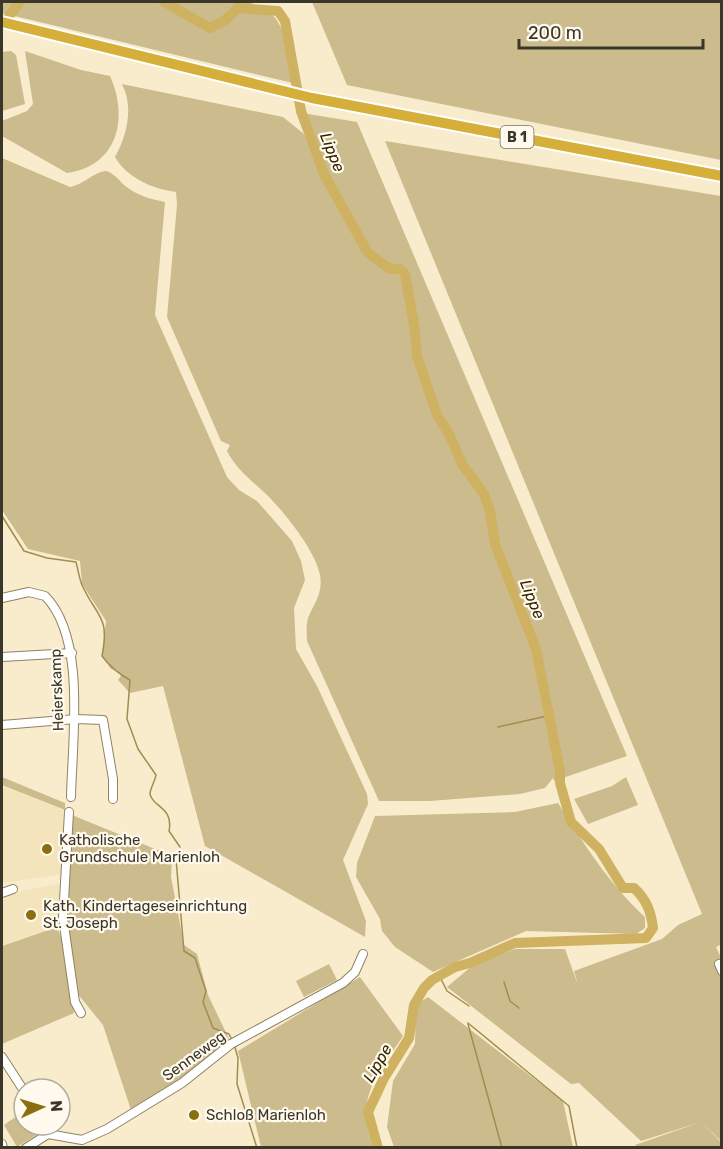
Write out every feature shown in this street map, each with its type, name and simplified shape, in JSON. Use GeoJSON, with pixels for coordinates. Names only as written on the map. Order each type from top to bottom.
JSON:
{"type":"FeatureCollection","features":[{"type":"Feature","properties":{"kind":"highway","name":"B 1"},"geometry":{"type":"LineString","coordinates":[[6,24],[312,98],[722,176]]}},
{"type":"Feature","properties":{"kind":"street","name":"Heierskamp"},"geometry":{"type":"LineString","coordinates":[[2,598],[29,592],[45,596],[68,640],[72,653],[71,797]]}},
{"type":"Feature","properties":{"kind":"street"},"geometry":{"type":"LineString","coordinates":[[2,657],[72,653]]}},
{"type":"Feature","properties":{"kind":"street"},"geometry":{"type":"LineString","coordinates":[[2,725],[103,720],[113,779],[113,799]]}},
{"type":"Feature","properties":{"kind":"street"},"geometry":{"type":"LineString","coordinates":[[69,812],[63,918],[75,1002],[81,1014]]}},
{"type":"Feature","properties":{"kind":"street"},"geometry":{"type":"LineString","coordinates":[[2,893],[13,889]]}},
{"type":"Feature","properties":{"kind":"street","name":"Senneweg"},"geometry":{"type":"LineString","coordinates":[[65,1137],[82,1140],[107,1129],[174,1088],[234,1043],[343,983],[355,972],[363,954]]}},
{"type":"Feature","properties":{"kind":"street"},"geometry":{"type":"LineString","coordinates":[[2,1057],[15,1077]]}},
{"type":"Feature","properties":{"kind":"street"},"geometry":{"type":"LineString","coordinates":[[26,1148],[43,1137]]}},
{"type":"Feature","properties":{"kind":"shaded area"},"geometry":{"type":"Polygon","coordinates":[[[2,2],[253,2],[251,5],[271,14],[280,25],[293,61],[297,84],[2,13],[2,2]]]}},
{"type":"Feature","properties":{"kind":"shaded area"},"geometry":{"type":"Polygon","coordinates":[[[312,2],[721,2],[721,160],[347,85],[312,2]]]}},
{"type":"Feature","properties":{"kind":"shaded area"},"geometry":{"type":"Polygon","coordinates":[[[11,51],[16,55],[25,104],[2,111],[2,52],[11,51]]]}},
{"type":"Feature","properties":{"kind":"shaded area"},"geometry":{"type":"Polygon","coordinates":[[[25,51],[81,70],[110,76],[116,92],[118,123],[115,138],[98,161],[84,169],[67,173],[2,136],[2,121],[27,111],[33,104],[25,51]]]}},
{"type":"Feature","properties":{"kind":"shaded area"},"geometry":{"type":"Polygon","coordinates":[[[122,84],[283,117],[304,134],[311,150],[296,112],[357,122],[627,756],[554,781],[553,778],[545,788],[520,794],[430,801],[379,801],[307,641],[308,618],[316,602],[321,583],[317,565],[306,543],[282,512],[231,458],[227,451],[230,445],[221,441],[167,317],[177,205],[176,192],[158,188],[134,177],[115,157],[128,121],[128,102],[122,84]]]}},
{"type":"Feature","properties":{"kind":"shaded area"},"geometry":{"type":"Polygon","coordinates":[[[385,141],[721,196],[722,944],[716,947],[722,960],[721,1141],[701,1122],[641,1141],[579,1083],[571,1084],[447,987],[472,966],[515,949],[565,949],[578,985],[574,971],[662,939],[678,925],[702,914],[385,141]]]}},
{"type":"Feature","properties":{"kind":"shaded area"},"geometry":{"type":"Polygon","coordinates":[[[2,158],[70,187],[108,171],[133,191],[165,202],[155,315],[227,477],[239,490],[257,501],[292,541],[301,561],[305,580],[294,608],[296,649],[317,686],[367,794],[368,804],[343,860],[366,921],[365,937],[205,846],[163,686],[130,693],[118,680],[121,676],[118,671],[111,669],[102,656],[106,621],[82,584],[80,561],[28,549],[2,510],[2,158]]]}},
{"type":"Feature","properties":{"kind":"shaded area"},"geometry":{"type":"Polygon","coordinates":[[[2,777],[65,803],[65,810],[2,785],[2,777]]]}},
{"type":"Feature","properties":{"kind":"shaded area"},"geometry":{"type":"Polygon","coordinates":[[[626,777],[638,805],[588,824],[574,799],[612,786],[626,777]]]}},
{"type":"Feature","properties":{"kind":"shaded area"},"geometry":{"type":"Polygon","coordinates":[[[6,787],[65,811],[63,874],[2,883],[2,788],[6,787]]]}},
{"type":"Feature","properties":{"kind":"shaded area"},"geometry":{"type":"Polygon","coordinates":[[[558,803],[609,877],[645,917],[645,928],[636,934],[526,931],[433,972],[395,947],[382,931],[380,919],[356,877],[357,863],[375,816],[515,812],[558,803]]]}},
{"type":"Feature","properties":{"kind":"shaded area"},"geometry":{"type":"Polygon","coordinates":[[[72,815],[172,856],[171,877],[184,945],[197,954],[208,995],[230,1041],[175,1083],[131,1110],[103,1025],[77,993],[66,918],[72,815]]]}},
{"type":"Feature","properties":{"kind":"shaded area","name":"Kath. Kindertageseinrichtung St. Joseph"},"geometry":{"type":"Polygon","coordinates":[[[59,884],[61,925],[2,945],[2,900],[6,899],[9,893],[59,884]]]}},
{"type":"Feature","properties":{"kind":"shaded area"},"geometry":{"type":"Polygon","coordinates":[[[57,927],[62,940],[74,1013],[2,1044],[2,946],[57,927]]]}},
{"type":"Feature","properties":{"kind":"shaded area"},"geometry":{"type":"Polygon","coordinates":[[[329,964],[337,980],[304,997],[296,981],[329,964]]]}},
{"type":"Feature","properties":{"kind":"shaded area"},"geometry":{"type":"Polygon","coordinates":[[[360,977],[403,1036],[377,1076],[367,1101],[368,1130],[373,1147],[261,1147],[238,1051],[360,977]]]}},
{"type":"Feature","properties":{"kind":"shaded area"},"geometry":{"type":"Polygon","coordinates":[[[428,997],[563,1101],[573,1147],[394,1147],[387,1127],[393,1081],[415,1044],[416,1005],[428,997]]]}},
{"type":"Feature","properties":{"kind":"shaded area"},"geometry":{"type":"Polygon","coordinates":[[[12,1119],[12,1137],[33,1137],[17,1147],[4,1125],[12,1119]]]}},
{"type":"Feature","properties":{"kind":"shaded area"},"geometry":{"type":"Polygon","coordinates":[[[701,1122],[721,1142],[721,1147],[637,1147],[635,1145],[701,1122]]]}},
{"type":"Feature","properties":{"kind":"waterway","name":"Lippe"},"geometry":{"type":"LineString","coordinates":[[2,25],[20,2]]}},
{"type":"Feature","properties":{"kind":"waterway","name":"Lippe"},"geometry":{"type":"LineString","coordinates":[[164,2],[210,28],[224,21],[238,8],[278,11],[285,21],[301,111],[324,174],[368,253],[390,269],[400,269],[405,274],[417,356],[437,415],[449,434],[462,464],[484,494],[490,511],[495,544],[536,649],[560,771],[560,783],[571,822],[599,849],[623,888],[634,888],[650,911],[653,928],[646,938],[515,943],[470,963],[455,967],[432,980],[424,988],[414,1005],[409,1038],[384,1078],[368,1112],[378,1148]]}},
{"type":"Feature","properties":{"kind":"waterway"},"geometry":{"type":"LineString","coordinates":[[2,516],[24,551],[47,558],[76,562],[82,585],[103,624],[102,656],[108,664],[130,680],[127,719],[138,749],[156,775],[150,794],[166,812],[170,823],[169,831],[180,847]]}},
{"type":"Feature","properties":{"kind":"waterway"},"geometry":{"type":"LineString","coordinates":[[498,727],[547,716]]}},
{"type":"Feature","properties":{"kind":"waterway"},"geometry":{"type":"LineString","coordinates":[[176,859],[184,951],[195,958],[206,991],[203,1002],[213,1028],[229,1034],[232,1040]]}},
{"type":"Feature","properties":{"kind":"waterway"},"geometry":{"type":"LineString","coordinates":[[439,975],[447,991],[469,1006]]}},
{"type":"Feature","properties":{"kind":"waterway"},"geometry":{"type":"LineString","coordinates":[[504,982],[510,1001],[519,1008]]}},
{"type":"Feature","properties":{"kind":"waterway"},"geometry":{"type":"LineString","coordinates":[[468,1023],[569,1106],[577,1148]]}},
{"type":"Feature","properties":{"kind":"waterway"},"geometry":{"type":"LineString","coordinates":[[468,1024],[502,1148]]}},
{"type":"Feature","properties":{"kind":"waterway"},"geometry":{"type":"LineString","coordinates":[[234,1044],[238,1058],[237,1084],[257,1148]]}},
{"type":"Feature","properties":{"kind":"place","name":"Katholische Grundschule Marienloh"},"geometry":{"type":"Point","coordinates":[47,849]}},
{"type":"Feature","properties":{"kind":"place","name":"Kath. Kindertageseinrichtung St. Joseph"},"geometry":{"type":"Point","coordinates":[31,915]}},
{"type":"Feature","properties":{"kind":"place","name":"Schloß Marienloh"},"geometry":{"type":"Point","coordinates":[194,1115]}}]}
